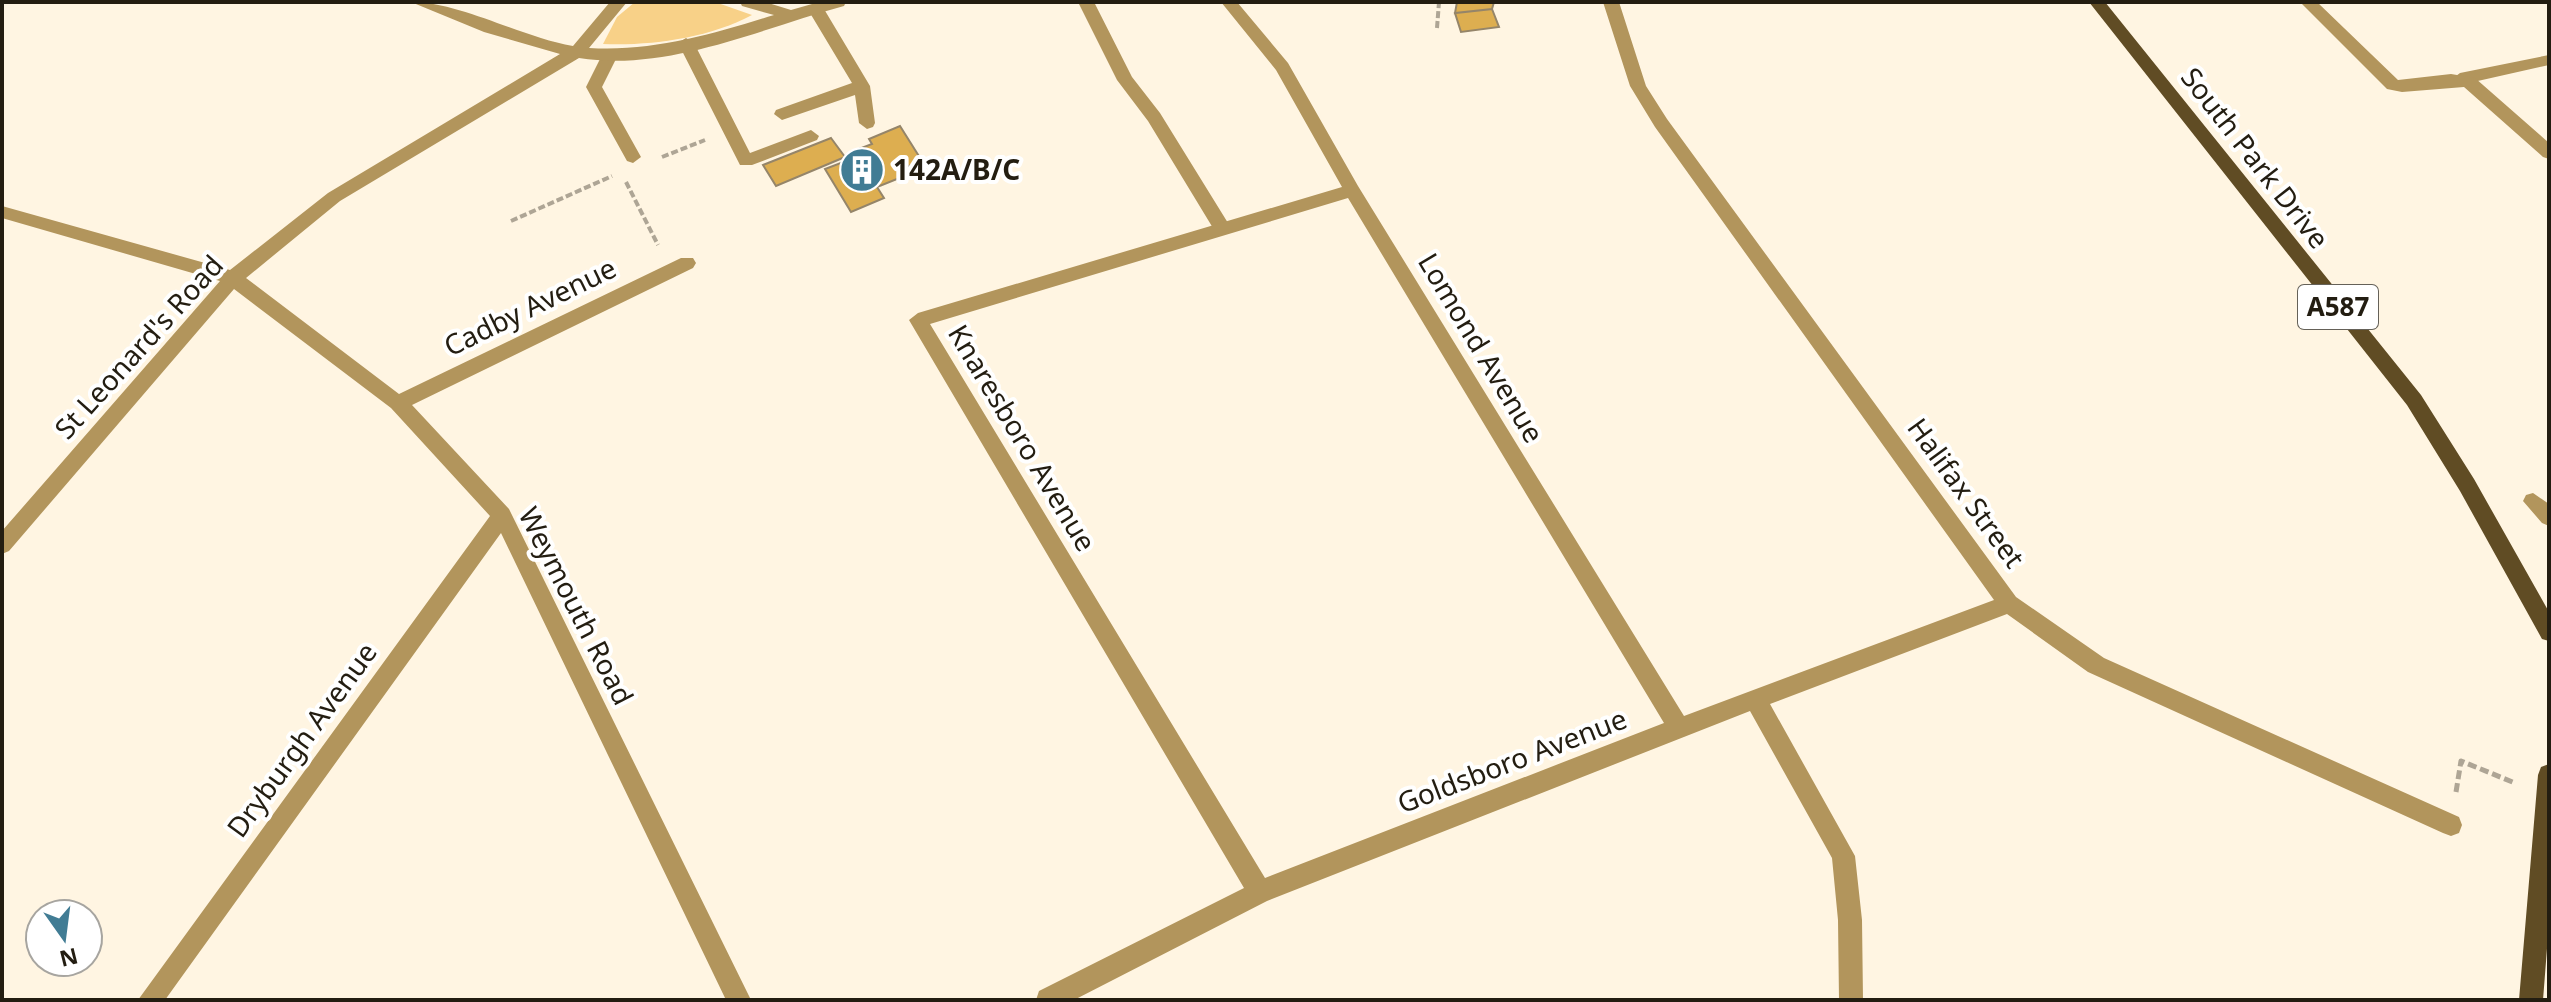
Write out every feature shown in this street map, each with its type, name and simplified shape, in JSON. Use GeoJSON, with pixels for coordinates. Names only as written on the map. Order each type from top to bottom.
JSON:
{"type":"FeatureCollection","features":[{"type":"Feature","properties":{"kind":"main road","name":"South Park Drive"},"geometry":{"type":"LineString","coordinates":[[2097,2],[2414,400],[2467,485],[2549,632]]}},
{"type":"Feature","properties":{"kind":"main road"},"geometry":{"type":"LineString","coordinates":[[2531,1000],[2549,775]]}},
{"type":"Feature","properties":{"kind":"street"},"geometry":{"type":"LineString","coordinates":[[419,2],[527,42],[610,55],[643,53],[838,2]]}},
{"type":"Feature","properties":{"kind":"street","name":"St Leonard's Road"},"geometry":{"type":"LineString","coordinates":[[2,545],[233,278],[334,197],[578,51],[619,2]]}},
{"type":"Feature","properties":{"kind":"street"},"geometry":{"type":"LineString","coordinates":[[748,2],[790,15]]}},
{"type":"Feature","properties":{"kind":"street"},"geometry":{"type":"LineString","coordinates":[[1086,2],[1125,80],[1154,117],[1222,228]]}},
{"type":"Feature","properties":{"kind":"street","name":"Lomond Avenue"},"geometry":{"type":"LineString","coordinates":[[1229,2],[1282,67],[1352,190],[1679,728]]}},
{"type":"Feature","properties":{"kind":"street","name":"Halifax Street"},"geometry":{"type":"LineString","coordinates":[[1611,2],[1638,86],[1661,123],[2009,604],[2096,665],[2451,825]]}},
{"type":"Feature","properties":{"kind":"street"},"geometry":{"type":"LineString","coordinates":[[2308,2],[2393,85],[2409,87],[2460,79],[2549,60]]}},
{"type":"Feature","properties":{"kind":"street"},"geometry":{"type":"LineString","coordinates":[[815,8],[862,86],[867,123]]}},
{"type":"Feature","properties":{"kind":"street"},"geometry":{"type":"LineString","coordinates":[[686,43],[746,161],[811,136]]}},
{"type":"Feature","properties":{"kind":"street"},"geometry":{"type":"LineString","coordinates":[[610,55],[594,87],[633,157]]}},
{"type":"Feature","properties":{"kind":"street"},"geometry":{"type":"LineString","coordinates":[[2460,79],[2481,90],[2549,153]]}},
{"type":"Feature","properties":{"kind":"street"},"geometry":{"type":"LineString","coordinates":[[782,114],[862,86]]}},
{"type":"Feature","properties":{"kind":"street","name":"Knaresboro Avenue"},"geometry":{"type":"LineString","coordinates":[[1260,892],[918,320],[1352,190]]}},
{"type":"Feature","properties":{"kind":"street"},"geometry":{"type":"LineString","coordinates":[[2,212],[233,278]]}},
{"type":"Feature","properties":{"kind":"street","name":"Cadby Avenue"},"geometry":{"type":"LineString","coordinates":[[398,403],[679,267]]}},
{"type":"Feature","properties":{"kind":"street","name":"Weymouth Road"},"geometry":{"type":"LineString","coordinates":[[233,278],[398,403],[502,515],[739,1000]]}},
{"type":"Feature","properties":{"kind":"street"},"geometry":{"type":"LineString","coordinates":[[2533,501],[2549,517]]}},
{"type":"Feature","properties":{"kind":"street","name":"Dryburgh Avenue"},"geometry":{"type":"LineString","coordinates":[[150,1000],[502,515]]}},
{"type":"Feature","properties":{"kind":"street","name":"Goldsboro Avenue"},"geometry":{"type":"LineString","coordinates":[[1048,1000],[1260,892],[1679,728],[2009,604]]}},
{"type":"Feature","properties":{"kind":"street"},"geometry":{"type":"LineString","coordinates":[[1755,699],[1843,856],[1850,920],[1851,1000]]}},
{"type":"Feature","properties":{"kind":"path"},"geometry":{"type":"LineString","coordinates":[[1437,28],[1439,2]]}},
{"type":"Feature","properties":{"kind":"path"},"geometry":{"type":"LineString","coordinates":[[511,221],[621,172],[679,267]]}},
{"type":"Feature","properties":{"kind":"path"},"geometry":{"type":"LineString","coordinates":[[2451,825],[2461,761],[2548,797]]}},
{"type":"Feature","properties":{"kind":"shaded area"},"geometry":{"type":"Polygon","coordinates":[[[635,2],[715,2],[752,15],[717,30],[679,39],[640,44],[603,44],[617,17],[635,2]]]}},
{"type":"Feature","properties":{"kind":"building"},"geometry":{"type":"Polygon","coordinates":[[[1457,2],[1494,2],[1492,9],[1455,13],[1457,2]]]}},
{"type":"Feature","properties":{"kind":"building"},"geometry":{"type":"Polygon","coordinates":[[[1492,9],[1499,27],[1461,32],[1455,13],[1492,9]]]}},
{"type":"Feature","properties":{"kind":"building","name":"142A/B/C"},"geometry":{"type":"Polygon","coordinates":[[[900,126],[922,161],[898,170],[902,177],[877,187],[884,198],[851,212],[825,169],[854,158],[851,152],[872,144],[869,139],[900,126]]]}},
{"type":"Feature","properties":{"kind":"building"},"geometry":{"type":"Polygon","coordinates":[[[831,138],[845,157],[776,186],[763,165],[831,138]]]}},
{"type":"Feature","properties":{"kind":"place","name":"142A/B/C"},"geometry":{"type":"Point","coordinates":[862,170]}}]}
